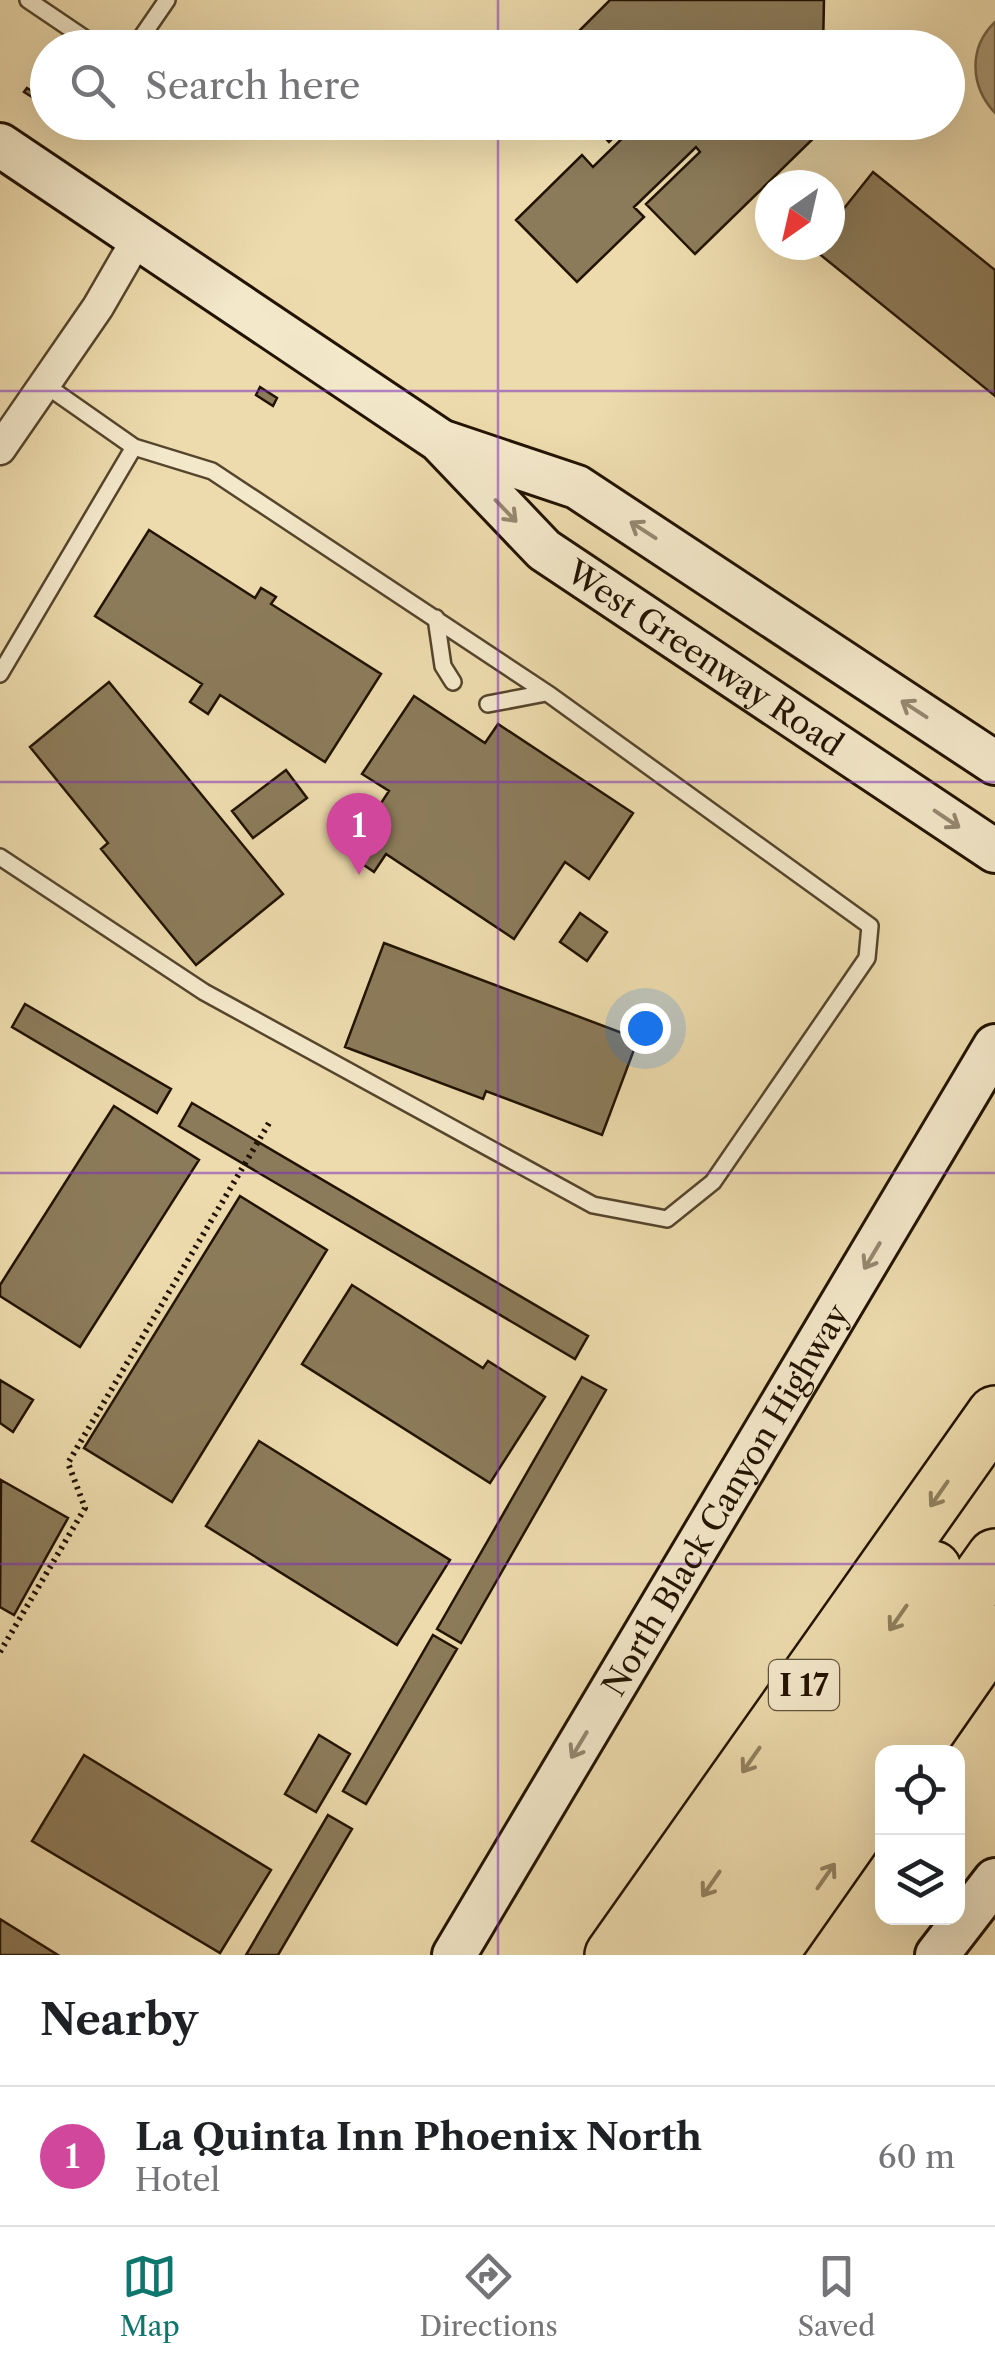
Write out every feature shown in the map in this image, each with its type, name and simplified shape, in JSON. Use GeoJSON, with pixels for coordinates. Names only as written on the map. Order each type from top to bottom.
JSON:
{"type":"FeatureCollection","features":[{"type":"Feature","properties":{"kind":"highway","name":"I 17"},"geometry":{"type":"LineString","coordinates":[[613,1955],[995,1414]]}},
{"type":"Feature","properties":{"kind":"highway"},"geometry":{"type":"LineString","coordinates":[[661,1955],[995,1481]]}},
{"type":"Feature","properties":{"kind":"highway"},"geometry":{"type":"LineString","coordinates":[[713,1955],[995,1557]]}},
{"type":"Feature","properties":{"kind":"highway"},"geometry":{"type":"LineString","coordinates":[[917,1745],[995,1633]]}},
{"type":"Feature","properties":{"kind":"highway"},"geometry":{"type":"LineString","coordinates":[[769,1955],[875,1804]]}},
{"type":"Feature","properties":{"kind":"main road","name":"West Greenway Road"},"geometry":{"type":"LineString","coordinates":[[0,145],[438,440],[544,550],[995,851]]}},
{"type":"Feature","properties":{"kind":"main road","name":"West Greenway Road"},"geometry":{"type":"LineString","coordinates":[[438,440],[577,487],[995,763]]}},
{"type":"Feature","properties":{"kind":"main road","name":"North Black Canyon Highway"},"geometry":{"type":"LineString","coordinates":[[454,1955],[995,1046]]}},
{"type":"Feature","properties":{"kind":"main road"},"geometry":{"type":"LineString","coordinates":[[937,1955],[995,1880]]}},
{"type":"Feature","properties":{"kind":"street"},"geometry":{"type":"LineString","coordinates":[[0,448],[98,307],[139,236]]}},
{"type":"Feature","properties":{"kind":"lane"},"geometry":{"type":"LineString","coordinates":[[28,0],[72,30]]}},
{"type":"Feature","properties":{"kind":"lane"},"geometry":{"type":"LineString","coordinates":[[146,30],[167,0]]}},
{"type":"Feature","properties":{"kind":"lane"},"geometry":{"type":"LineString","coordinates":[[0,856],[204,992],[593,1205],[667,1219],[713,1182],[867,958],[870,926],[546,692],[212,471],[134,447],[44,384]]}},
{"type":"Feature","properties":{"kind":"lane"},"geometry":{"type":"LineString","coordinates":[[0,674],[134,447]]}},
{"type":"Feature","properties":{"kind":"lane"},"geometry":{"type":"LineString","coordinates":[[436,618],[443,666],[453,682]]}},
{"type":"Feature","properties":{"kind":"lane"},"geometry":{"type":"LineString","coordinates":[[488,704],[546,692]]}},
{"type":"Feature","properties":{"kind":"path"},"geometry":{"type":"LineString","coordinates":[[0,1652],[85,1508],[68,1463],[269,1124]]}},
{"type":"Feature","properties":{"kind":"shaded area"},"geometry":{"type":"Polygon","coordinates":[[[995,22],[995,113],[981,91],[976,67],[980,43],[995,22]]]}},
{"type":"Feature","properties":{"kind":"building"},"geometry":{"type":"Polygon","coordinates":[[[610,0],[824,0],[823,30],[580,30],[610,0]]]}},
{"type":"Feature","properties":{"kind":"building"},"geometry":{"type":"Polygon","coordinates":[[[621,140],[812,140],[781,170],[755,170],[755,195],[695,254],[646,204],[700,152],[696,147],[634,207],[644,217],[577,282],[516,220],[582,155],[593,167],[621,140]]]}},
{"type":"Feature","properties":{"kind":"building"},"geometry":{"type":"Polygon","coordinates":[[[873,172],[995,270],[995,396],[827,260],[845,260],[845,207],[873,172]]]}},
{"type":"Feature","properties":{"kind":"building"},"geometry":{"type":"Polygon","coordinates":[[[260,387],[277,398],[273,406],[256,395],[260,387]]]}},
{"type":"Feature","properties":{"kind":"building"},"geometry":{"type":"Polygon","coordinates":[[[149,530],[255,598],[261,588],[276,597],[271,604],[381,674],[325,762],[220,695],[208,714],[190,702],[202,684],[95,616],[149,530]]]}},
{"type":"Feature","properties":{"kind":"building"},"geometry":{"type":"Polygon","coordinates":[[[109,682],[283,894],[196,965],[101,849],[108,843],[30,747],[109,682]]]}},
{"type":"Feature","properties":{"kind":"building"},"geometry":{"type":"Polygon","coordinates":[[[414,696],[485,743],[498,724],[633,813],[589,879],[565,862],[514,939],[386,854],[374,872],[348,854],[389,791],[362,774],[414,696]]]}},
{"type":"Feature","properties":{"kind":"building"},"geometry":{"type":"Polygon","coordinates":[[[286,770],[307,798],[253,838],[232,811],[286,770]]]}},
{"type":"Feature","properties":{"kind":"building"},"geometry":{"type":"Polygon","coordinates":[[[580,913],[607,932],[587,961],[560,942],[580,913]]]}},
{"type":"Feature","properties":{"kind":"building"},"geometry":{"type":"Polygon","coordinates":[[[384,943],[638,1039],[602,1135],[486,1091],[483,1099],[345,1047],[384,943]]]}},
{"type":"Feature","properties":{"kind":"building"},"geometry":{"type":"Polygon","coordinates":[[[25,1004],[171,1089],[157,1113],[12,1027],[25,1004]]]}},
{"type":"Feature","properties":{"kind":"building"},"geometry":{"type":"Polygon","coordinates":[[[192,1103],[588,1336],[575,1359],[179,1126],[192,1103]]]}},
{"type":"Feature","properties":{"kind":"building"},"geometry":{"type":"Polygon","coordinates":[[[114,1106],[199,1160],[80,1347],[0,1296],[0,1285],[114,1106]]]}},
{"type":"Feature","properties":{"kind":"building"},"geometry":{"type":"Polygon","coordinates":[[[240,1196],[327,1250],[172,1502],[84,1448],[240,1196]]]}},
{"type":"Feature","properties":{"kind":"building"},"geometry":{"type":"Polygon","coordinates":[[[352,1285],[483,1368],[488,1361],[545,1397],[490,1483],[302,1364],[352,1285]]]}},
{"type":"Feature","properties":{"kind":"building"},"geometry":{"type":"Polygon","coordinates":[[[582,1377],[606,1390],[461,1643],[437,1629],[582,1377]]]}},
{"type":"Feature","properties":{"kind":"building"},"geometry":{"type":"Polygon","coordinates":[[[0,1380],[33,1400],[13,1432],[0,1423],[0,1380]]]}},
{"type":"Feature","properties":{"kind":"building"},"geometry":{"type":"Polygon","coordinates":[[[259,1441],[450,1560],[397,1645],[206,1526],[259,1441]]]}},
{"type":"Feature","properties":{"kind":"building"},"geometry":{"type":"Polygon","coordinates":[[[1,1480],[68,1518],[14,1615],[0,1607],[1,1480]]]}},
{"type":"Feature","properties":{"kind":"building"},"geometry":{"type":"Polygon","coordinates":[[[433,1635],[457,1649],[366,1804],[343,1791],[433,1635]]]}},
{"type":"Feature","properties":{"kind":"building"},"geometry":{"type":"Polygon","coordinates":[[[319,1735],[350,1754],[316,1812],[285,1794],[319,1735]]]}},
{"type":"Feature","properties":{"kind":"building"},"geometry":{"type":"Polygon","coordinates":[[[84,1755],[271,1870],[220,1953],[32,1841],[84,1755]]]}},
{"type":"Feature","properties":{"kind":"building"},"geometry":{"type":"Polygon","coordinates":[[[328,1815],[352,1829],[278,1955],[246,1955],[328,1815]]]}},
{"type":"Feature","properties":{"kind":"building"},"geometry":{"type":"Polygon","coordinates":[[[0,1919],[58,1955],[0,1955],[0,1919]]]}},
{"type":"Feature","properties":{"kind":"place","name":"La Quinta Inn Phoenix North"},"geometry":{"type":"Point","coordinates":[359,875]}}]}
